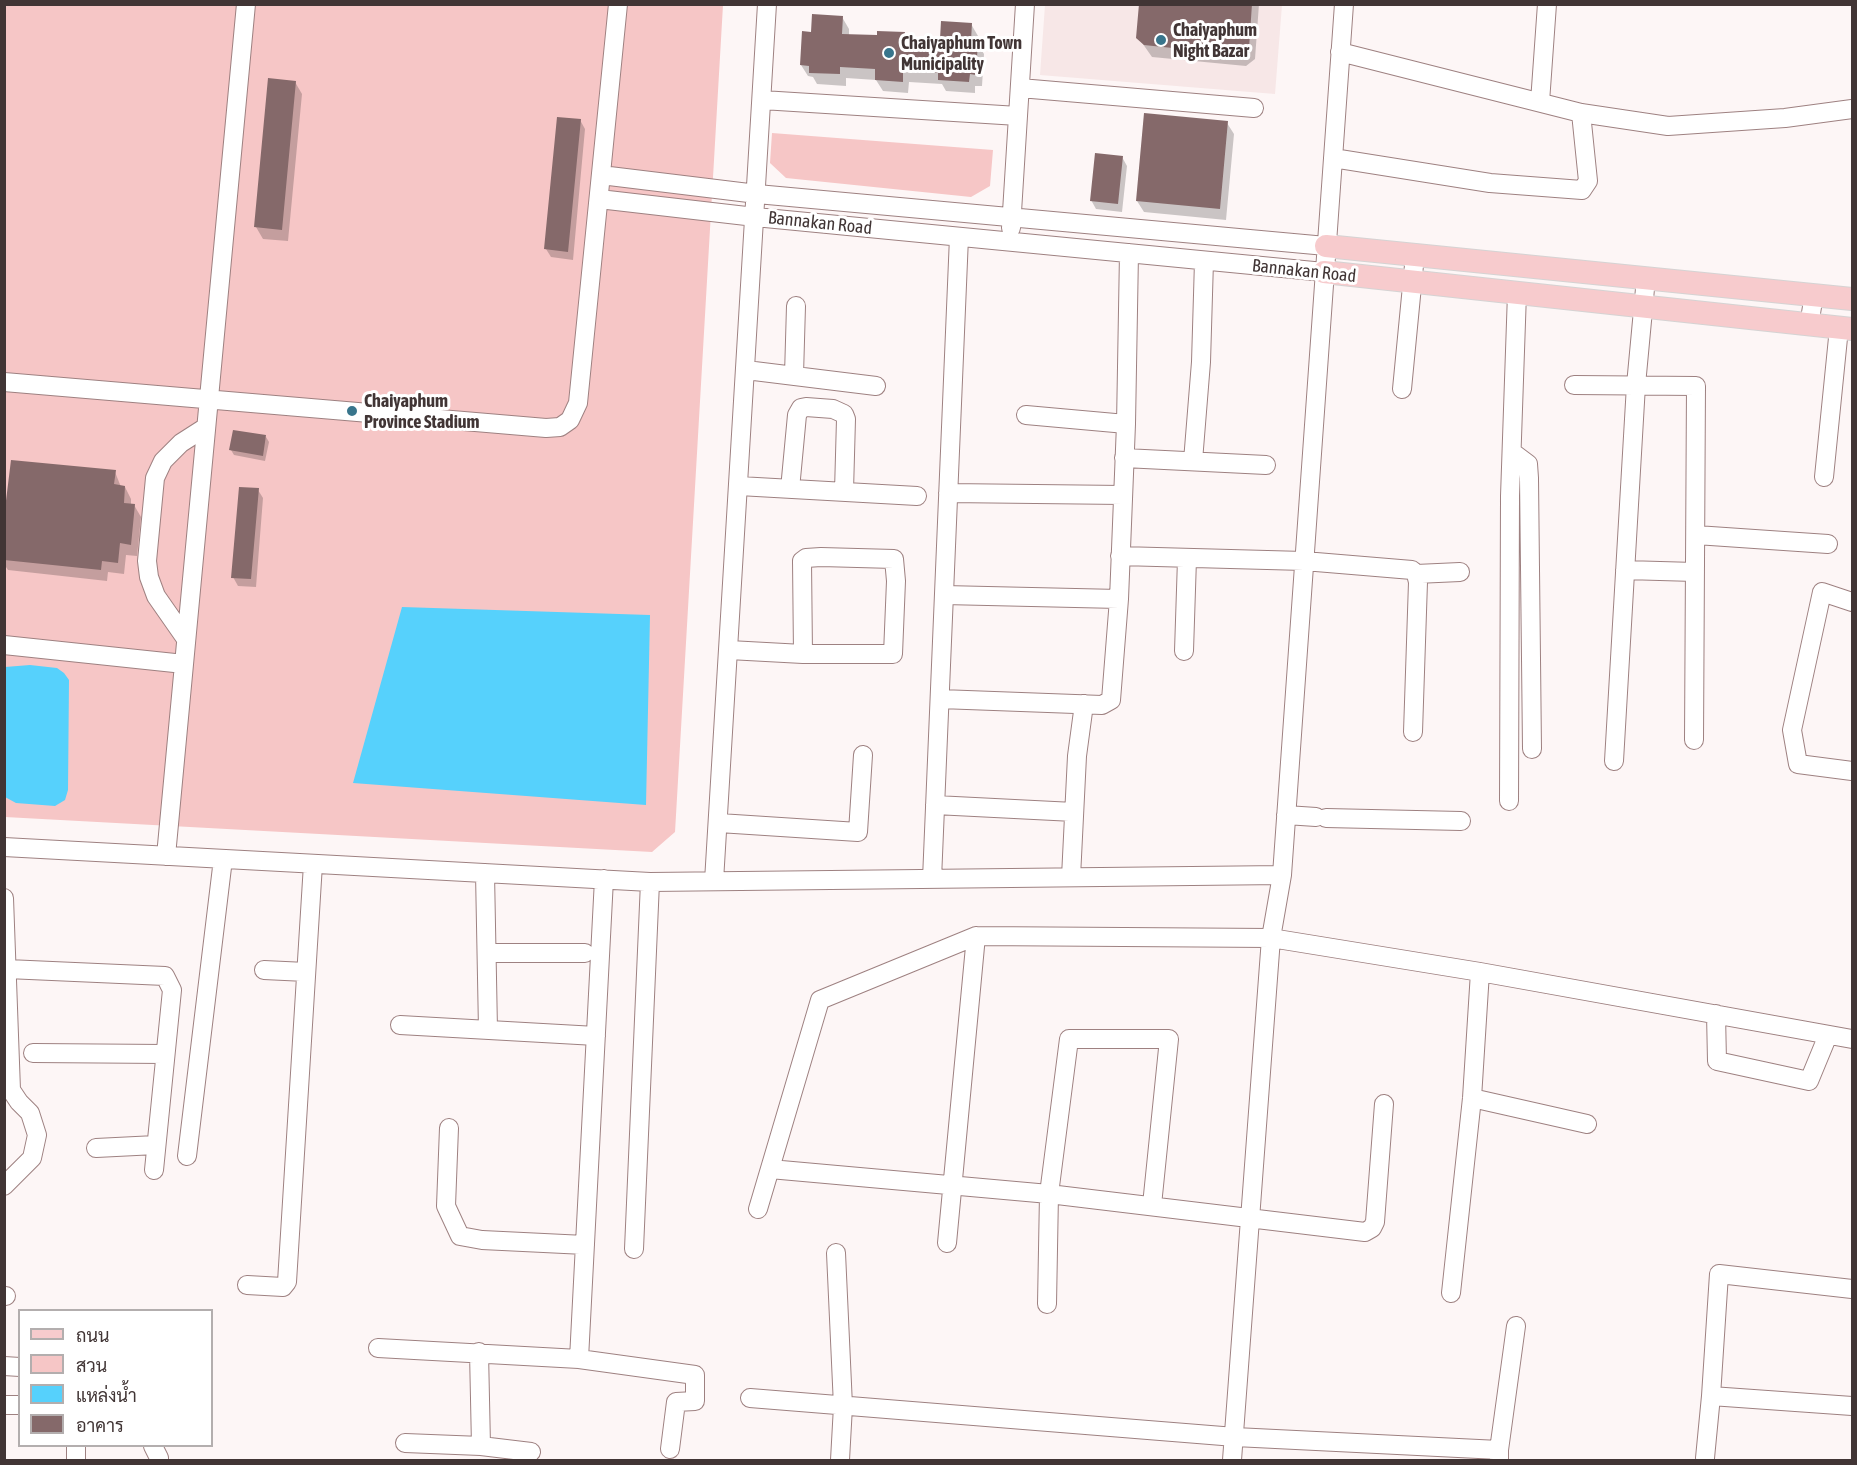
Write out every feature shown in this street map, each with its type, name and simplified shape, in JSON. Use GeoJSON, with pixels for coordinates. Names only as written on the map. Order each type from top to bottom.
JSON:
{"type":"FeatureCollection","features":[{"type":"Feature","properties":{"kind":"main road","name":"Bannakan Road"},"geometry":{"type":"LineString","coordinates":[[1326,246],[1852,299]]}},
{"type":"Feature","properties":{"kind":"main road","name":"Bannakan Road"},"geometry":{"type":"LineString","coordinates":[[1324,272],[1846,329]]}},
{"type":"Feature","properties":{"kind":"street"},"geometry":{"type":"LineString","coordinates":[[166,856],[246,4]]}},
{"type":"Feature","properties":{"kind":"street"},"geometry":{"type":"LineString","coordinates":[[4,382],[546,429],[560,427],[570,420],[578,403],[618,4]]}},
{"type":"Feature","properties":{"kind":"street"},"geometry":{"type":"LineString","coordinates":[[714,881],[767,4]]}},
{"type":"Feature","properties":{"kind":"street"},"geometry":{"type":"LineString","coordinates":[[1010,241],[1025,4]]}},
{"type":"Feature","properties":{"kind":"street"},"geometry":{"type":"LineString","coordinates":[[1232,1461],[1271,938],[1282,875],[1344,4]]}},
{"type":"Feature","properties":{"kind":"street"},"geometry":{"type":"LineString","coordinates":[[1540,102],[1547,4]]}},
{"type":"Feature","properties":{"kind":"street"},"geometry":{"type":"LineString","coordinates":[[1340,52],[1581,113],[1668,126],[1785,118],[1852,109]]}},
{"type":"Feature","properties":{"kind":"street"},"geometry":{"type":"LineString","coordinates":[[1020,88],[1254,108]]}},
{"type":"Feature","properties":{"kind":"street"},"geometry":{"type":"LineString","coordinates":[[762,100],[1018,116]]}},
{"type":"Feature","properties":{"kind":"street"},"geometry":{"type":"LineString","coordinates":[[1333,158],[1490,183],[1582,190],[1588,181],[1581,113]]}},
{"type":"Feature","properties":{"kind":"street","name":"Bannakan Road"},"geometry":{"type":"LineString","coordinates":[[601,175],[757,194],[1326,246]]}},
{"type":"Feature","properties":{"kind":"street","name":"Bannakan Road"},"geometry":{"type":"LineString","coordinates":[[599,199],[755,217],[1324,272]]}},
{"type":"Feature","properties":{"kind":"street"},"geometry":{"type":"LineString","coordinates":[[933,879],[959,237]]}},
{"type":"Feature","properties":{"kind":"street"},"geometry":{"type":"LineString","coordinates":[[940,699],[1102,705],[1111,700],[1119,599],[1126,424],[1129,253]]}},
{"type":"Feature","properties":{"kind":"street"},"geometry":{"type":"LineString","coordinates":[[1402,389],[1415,255]]}},
{"type":"Feature","properties":{"kind":"street"},"geometry":{"type":"LineString","coordinates":[[1193,461],[1201,362],[1204,261]]}},
{"type":"Feature","properties":{"kind":"street"},"geometry":{"type":"LineString","coordinates":[[1614,761],[1636,385],[1646,278]]}},
{"type":"Feature","properties":{"kind":"street"},"geometry":{"type":"LineString","coordinates":[[1509,801],[1512,452],[1517,293]]}},
{"type":"Feature","properties":{"kind":"street"},"geometry":{"type":"LineString","coordinates":[[1809,325],[1814,295]]}},
{"type":"Feature","properties":{"kind":"street"},"geometry":{"type":"LineString","coordinates":[[794,375],[796,306]]}},
{"type":"Feature","properties":{"kind":"street"},"geometry":{"type":"LineString","coordinates":[[1824,477],[1846,329]]}},
{"type":"Feature","properties":{"kind":"street"},"geometry":{"type":"LineString","coordinates":[[746,370],[876,386]]}},
{"type":"Feature","properties":{"kind":"street"},"geometry":{"type":"LineString","coordinates":[[1574,385],[1696,386],[1694,740]]}},
{"type":"Feature","properties":{"kind":"street"},"geometry":{"type":"LineString","coordinates":[[790,489],[797,415],[801,408],[815,408],[839,410],[846,419],[844,492]]}},
{"type":"Feature","properties":{"kind":"street"},"geometry":{"type":"LineString","coordinates":[[1026,415],[1126,424]]}},
{"type":"Feature","properties":{"kind":"street"},"geometry":{"type":"LineString","coordinates":[[186,639],[156,597],[149,577],[147,561],[155,478],[163,461],[181,443],[206,427]]}},
{"type":"Feature","properties":{"kind":"street"},"geometry":{"type":"LineString","coordinates":[[1512,452],[1528,464],[1529,478],[1532,749]]}},
{"type":"Feature","properties":{"kind":"street"},"geometry":{"type":"LineString","coordinates":[[1124,458],[1266,465]]}},
{"type":"Feature","properties":{"kind":"street"},"geometry":{"type":"LineString","coordinates":[[739,486],[917,495]]}},
{"type":"Feature","properties":{"kind":"street"},"geometry":{"type":"LineString","coordinates":[[948,493],[1122,495]]}},
{"type":"Feature","properties":{"kind":"street"},"geometry":{"type":"LineString","coordinates":[[1696,535],[1828,544]]}},
{"type":"Feature","properties":{"kind":"street"},"geometry":{"type":"LineString","coordinates":[[1120,556],[1304,561],[1412,570],[1418,582],[1413,732]]}},
{"type":"Feature","properties":{"kind":"street"},"geometry":{"type":"LineString","coordinates":[[729,650],[803,654],[893,654],[896,581],[894,559],[888,557],[821,557],[806,558],[802,561],[803,654]]}},
{"type":"Feature","properties":{"kind":"street"},"geometry":{"type":"LineString","coordinates":[[1184,651],[1187,558]]}},
{"type":"Feature","properties":{"kind":"street"},"geometry":{"type":"LineString","coordinates":[[1625,570],[1695,572]]}},
{"type":"Feature","properties":{"kind":"street"},"geometry":{"type":"LineString","coordinates":[[1416,574],[1460,572]]}},
{"type":"Feature","properties":{"kind":"street"},"geometry":{"type":"LineString","coordinates":[[1852,602],[1822,592],[1792,730],[1798,764],[1852,771]]}},
{"type":"Feature","properties":{"kind":"street"},"geometry":{"type":"LineString","coordinates":[[944,595],[1119,599]]}},
{"type":"Feature","properties":{"kind":"street"},"geometry":{"type":"LineString","coordinates":[[4,645],[184,663]]}},
{"type":"Feature","properties":{"kind":"street"},"geometry":{"type":"LineString","coordinates":[[1071,877],[1077,756],[1084,704]]}},
{"type":"Feature","properties":{"kind":"street"},"geometry":{"type":"LineString","coordinates":[[719,823],[858,832],[863,755]]}},
{"type":"Feature","properties":{"kind":"street"},"geometry":{"type":"LineString","coordinates":[[935,805],[1074,812]]}},
{"type":"Feature","properties":{"kind":"street"},"geometry":{"type":"LineString","coordinates":[[1286,815],[1461,821]]}},
{"type":"Feature","properties":{"kind":"street"},"geometry":{"type":"LineString","coordinates":[[4,847],[650,882],[1282,875]]}},
{"type":"Feature","properties":{"kind":"street"},"geometry":{"type":"LineString","coordinates":[[187,1156],[223,859]]}},
{"type":"Feature","properties":{"kind":"street"},"geometry":{"type":"LineString","coordinates":[[247,1285],[283,1287],[287,1282],[313,864]]}},
{"type":"Feature","properties":{"kind":"street"},"geometry":{"type":"LineString","coordinates":[[485,873],[488,1030]]}},
{"type":"Feature","properties":{"kind":"street"},"geometry":{"type":"LineString","coordinates":[[579,1359],[604,879]]}},
{"type":"Feature","properties":{"kind":"street"},"geometry":{"type":"LineString","coordinates":[[633,1249],[650,882]]}},
{"type":"Feature","properties":{"kind":"street"},"geometry":{"type":"LineString","coordinates":[[4,898],[11,1090],[30,1113],[37,1135],[32,1158],[4,1186]]}},
{"type":"Feature","properties":{"kind":"street"},"geometry":{"type":"LineString","coordinates":[[947,1243],[976,936]]}},
{"type":"Feature","properties":{"kind":"street"},"geometry":{"type":"LineString","coordinates":[[758,1209],[820,1000],[976,936],[1271,938],[1480,972],[1852,1039]]}},
{"type":"Feature","properties":{"kind":"street"},"geometry":{"type":"LineString","coordinates":[[487,953],[585,954]]}},
{"type":"Feature","properties":{"kind":"street"},"geometry":{"type":"LineString","coordinates":[[7,969],[165,976],[172,990],[154,1170]]}},
{"type":"Feature","properties":{"kind":"street"},"geometry":{"type":"LineString","coordinates":[[264,970],[306,972]]}},
{"type":"Feature","properties":{"kind":"street"},"geometry":{"type":"LineString","coordinates":[[1451,1293],[1472,1098],[1480,972]]}},
{"type":"Feature","properties":{"kind":"street"},"geometry":{"type":"LineString","coordinates":[[1716,1014],[1717,1061],[1809,1081],[1828,1035]]}},
{"type":"Feature","properties":{"kind":"street"},"geometry":{"type":"LineString","coordinates":[[400,1025],[596,1036]]}},
{"type":"Feature","properties":{"kind":"street"},"geometry":{"type":"LineString","coordinates":[[1047,1304],[1049,1194],[1069,1039],[1169,1039],[1152,1206]]}},
{"type":"Feature","properties":{"kind":"street"},"geometry":{"type":"LineString","coordinates":[[33,1053],[165,1054]]}},
{"type":"Feature","properties":{"kind":"street"},"geometry":{"type":"LineString","coordinates":[[1472,1098],[1587,1124]]}},
{"type":"Feature","properties":{"kind":"street"},"geometry":{"type":"LineString","coordinates":[[770,1169],[1049,1194],[1250,1217],[1359,1233],[1372,1228],[1375,1222],[1384,1104]]}},
{"type":"Feature","properties":{"kind":"street"},"geometry":{"type":"LineString","coordinates":[[449,1128],[446,1206],[460,1236],[482,1240],[585,1245]]}},
{"type":"Feature","properties":{"kind":"street"},"geometry":{"type":"LineString","coordinates":[[96,1148],[156,1145]]}},
{"type":"Feature","properties":{"kind":"street"},"geometry":{"type":"LineString","coordinates":[[836,1253],[843,1406],[840,1461]]}},
{"type":"Feature","properties":{"kind":"street"},"geometry":{"type":"LineString","coordinates":[[1705,1458],[1719,1274],[1852,1289]]}},
{"type":"Feature","properties":{"kind":"street"},"geometry":{"type":"LineString","coordinates":[[750,1398],[1235,1437],[1373,1453],[1499,1456],[1516,1326]]}},
{"type":"Feature","properties":{"kind":"street"},"geometry":{"type":"LineString","coordinates":[[378,1348],[579,1359],[694,1375],[695,1401],[676,1402],[670,1449]]}},
{"type":"Feature","properties":{"kind":"street"},"geometry":{"type":"LineString","coordinates":[[479,1352],[480,1446]]}},
{"type":"Feature","properties":{"kind":"street"},"geometry":{"type":"LineString","coordinates":[[1711,1396],[1852,1406]]}},
{"type":"Feature","properties":{"kind":"street"},"geometry":{"type":"LineString","coordinates":[[405,1443],[480,1446],[531,1452]]}},
{"type":"Feature","properties":{"kind":"shaded area","name":"Chaiyaphum Night Bazar"},"geometry":{"type":"Polygon","coordinates":[[[1045,5],[1282,5],[1275,94],[1040,75],[1045,5]]]}},
{"type":"Feature","properties":{"kind":"green space","name":"Chaiyaphum Province Stadium"},"geometry":{"type":"Polygon","coordinates":[[[5,5],[723,5],[675,832],[652,852],[5,817],[5,5]]]}},
{"type":"Feature","properties":{"kind":"green space"},"geometry":{"type":"Polygon","coordinates":[[[772,133],[993,150],[990,186],[971,197],[786,178],[770,163],[772,133]]]}},
{"type":"Feature","properties":{"kind":"water"},"geometry":{"type":"Polygon","coordinates":[[[402,607],[650,615],[646,805],[353,783],[402,607]]]}},
{"type":"Feature","properties":{"kind":"water"},"geometry":{"type":"Polygon","coordinates":[[[30,665],[57,668],[69,680],[68,790],[65,800],[55,806],[16,803],[5,797],[5,667],[30,665]]]}},
{"type":"Feature","properties":{"kind":"building"},"geometry":{"type":"Polygon","coordinates":[[[1139,4],[1252,4],[1249,48],[1239,55],[1144,45],[1136,38],[1139,4]]]}},
{"type":"Feature","properties":{"kind":"building","name":"Chaiyaphum Town Municipality"},"geometry":{"type":"Polygon","coordinates":[[[812,14],[843,16],[842,34],[877,35],[877,31],[905,32],[904,37],[940,39],[941,21],[972,23],[971,41],[978,41],[976,75],[970,74],[969,82],[938,80],[938,73],[903,71],[903,82],[875,80],[875,69],[840,67],[840,74],[809,73],[809,66],[800,65],[802,31],[811,32],[812,14]]]}},
{"type":"Feature","properties":{"kind":"building"},"geometry":{"type":"Polygon","coordinates":[[[268,78],[296,81],[282,230],[254,227],[268,78]]]}},
{"type":"Feature","properties":{"kind":"building"},"geometry":{"type":"Polygon","coordinates":[[[1144,113],[1228,121],[1220,209],[1136,201],[1144,113]]]}},
{"type":"Feature","properties":{"kind":"building"},"geometry":{"type":"Polygon","coordinates":[[[557,117],[581,119],[568,252],[544,249],[557,117]]]}},
{"type":"Feature","properties":{"kind":"building"},"geometry":{"type":"Polygon","coordinates":[[[1095,153],[1123,156],[1118,204],[1090,201],[1095,153]]]}},
{"type":"Feature","properties":{"kind":"building"},"geometry":{"type":"Polygon","coordinates":[[[233,430],[266,435],[263,456],[229,450],[233,430]]]}},
{"type":"Feature","properties":{"kind":"building"},"geometry":{"type":"Polygon","coordinates":[[[11,460],[116,470],[114,484],[125,486],[124,503],[135,504],[131,545],[120,543],[118,563],[102,561],[101,570],[4,560],[4,517],[11,460]]]}},
{"type":"Feature","properties":{"kind":"building"},"geometry":{"type":"Polygon","coordinates":[[[239,487],[259,488],[251,579],[231,578],[239,487]]]}},
{"type":"Feature","properties":{"kind":"place","name":"Chaiyaphum Night Bazar"},"geometry":{"type":"Point","coordinates":[1161,40]}},
{"type":"Feature","properties":{"kind":"place","name":"Chaiyaphum Town Municipality"},"geometry":{"type":"Point","coordinates":[889,53]}},
{"type":"Feature","properties":{"kind":"place","name":"Chaiyaphum Province Stadium"},"geometry":{"type":"Point","coordinates":[352,411]}}]}
